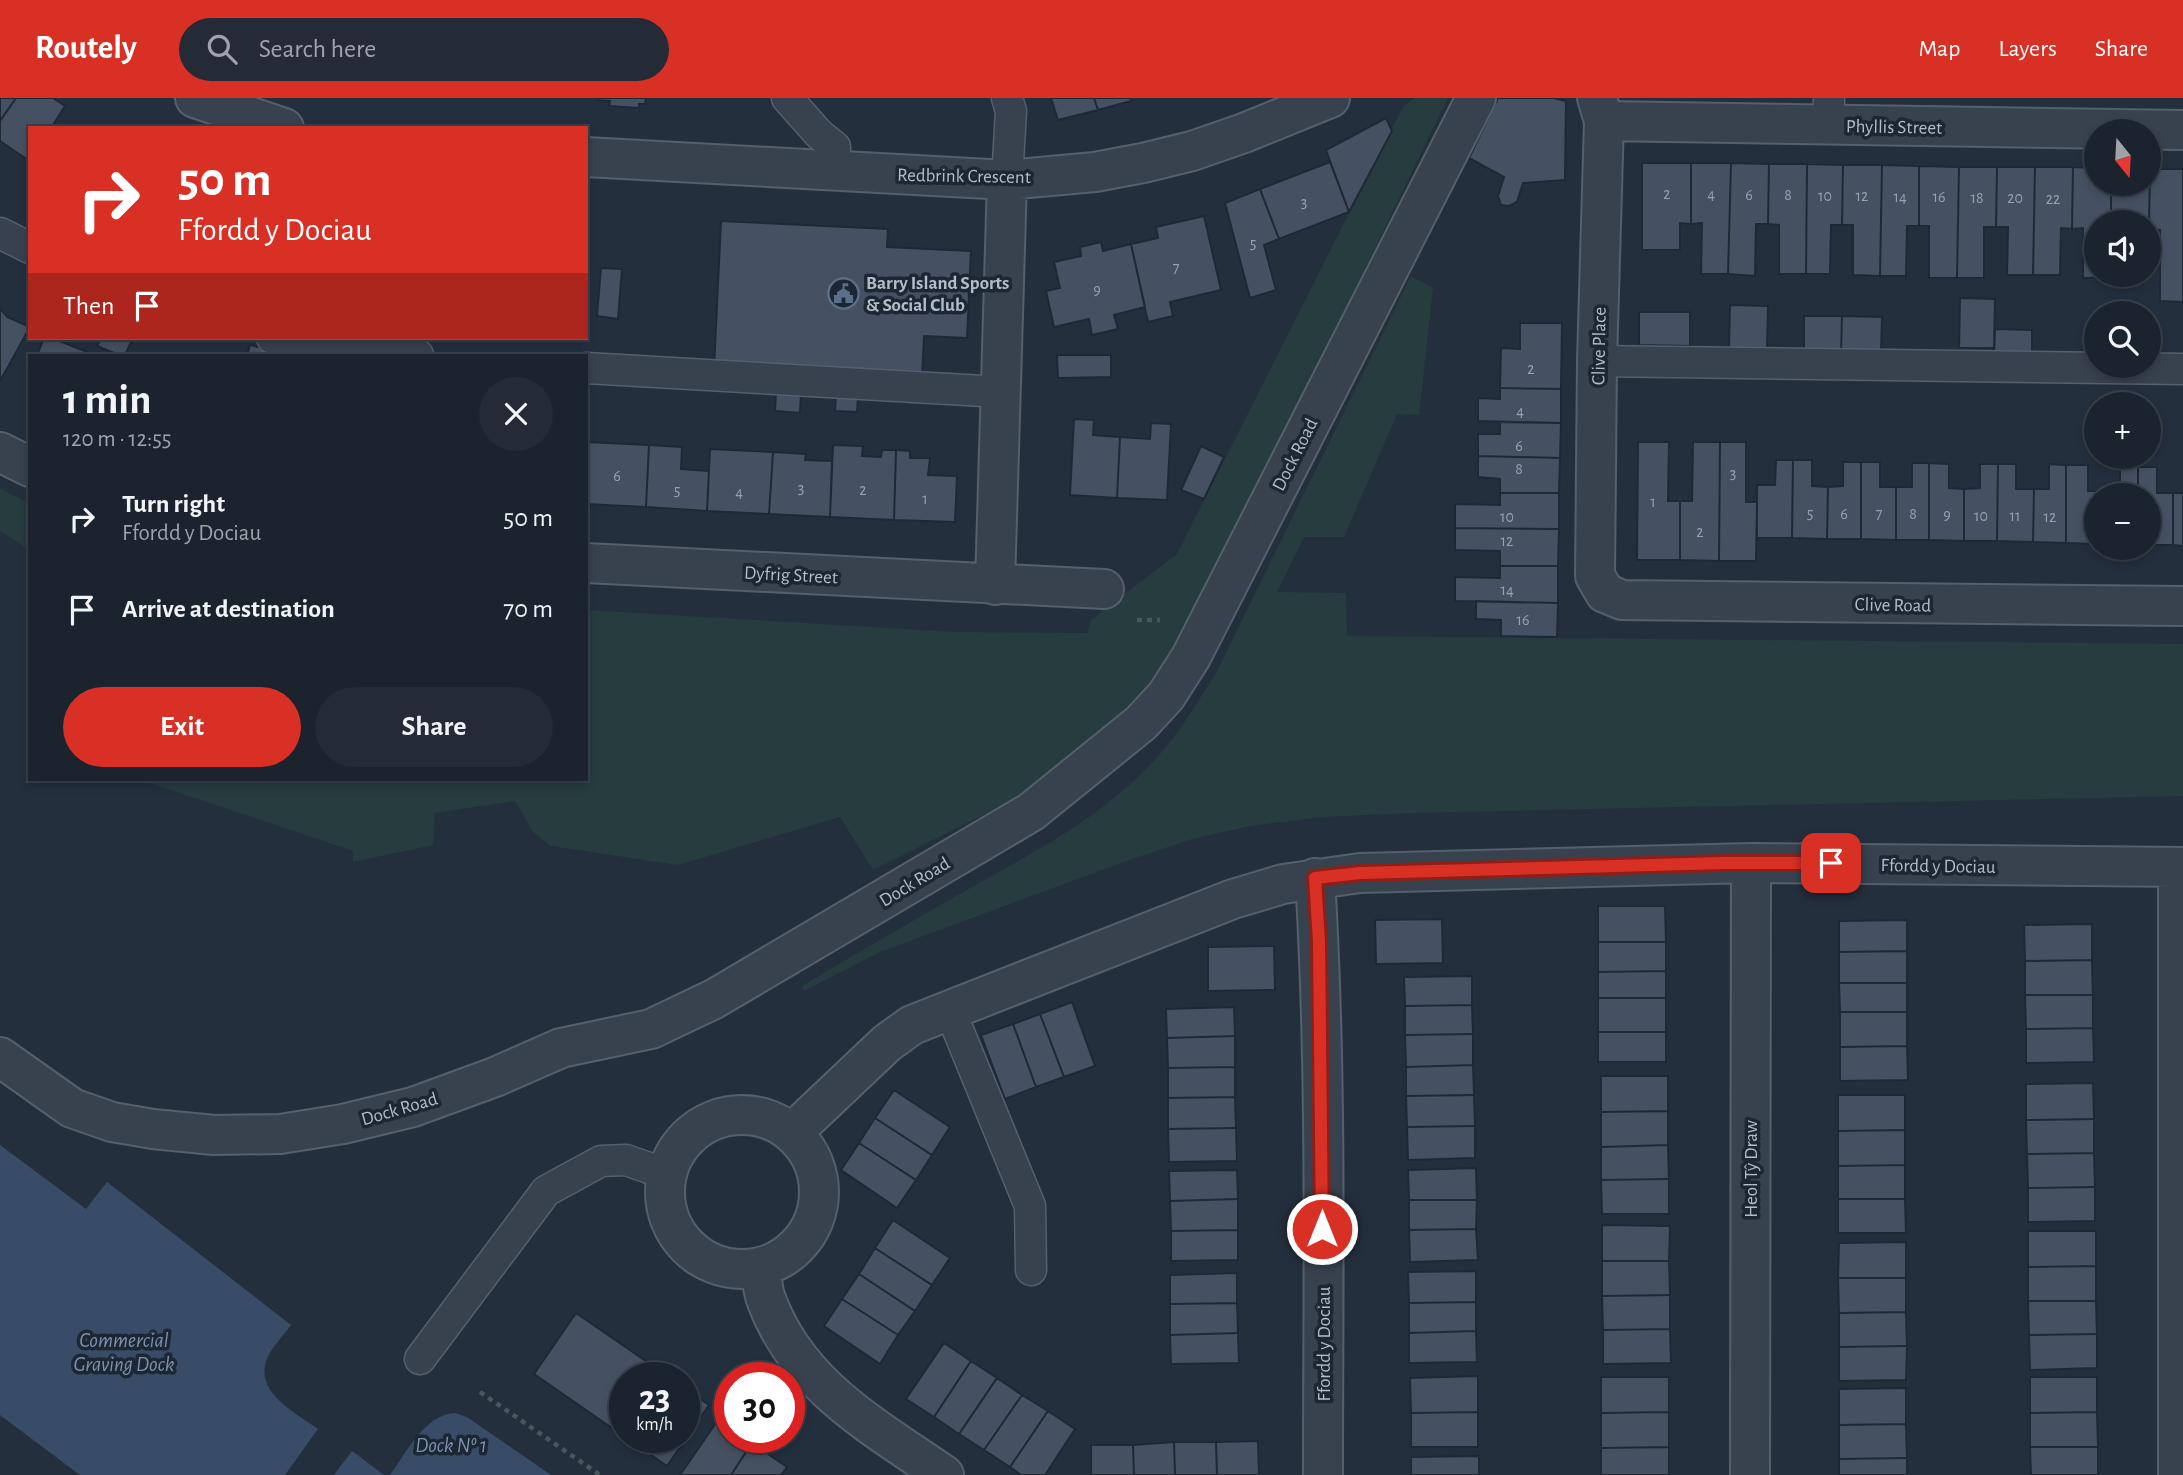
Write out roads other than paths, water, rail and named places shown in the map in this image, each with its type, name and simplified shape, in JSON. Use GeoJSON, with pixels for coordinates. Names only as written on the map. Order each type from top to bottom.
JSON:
{"type":"FeatureCollection","features":[{"type":"Feature","properties":{"kind":"street"},"geometry":{"type":"LineString","coordinates":[[195,98],[278,126]]}},
{"type":"Feature","properties":{"kind":"street","name":"Redbrink Crescent"},"geometry":{"type":"LineString","coordinates":[[588,157],[1007,180],[1095,172],[1192,151],[1289,116],[1330,98]]}},
{"type":"Feature","properties":{"kind":"street","name":"Dock Road"},"geometry":{"type":"LineString","coordinates":[[0,1057],[72,1108],[112,1122],[214,1135],[280,1134],[343,1124],[413,1107],[495,1077],[561,1048],[651,1029],[714,999],[1031,811],[1141,723],[1166,696],[1191,657],[1476,98]]}},
{"type":"Feature","properties":{"kind":"street","name":"Phyllis Street"},"geometry":{"type":"LineString","coordinates":[[1600,110],[1829,111],[2183,131]]}},
{"type":"Feature","properties":{"kind":"street","name":"Clive Place"},"geometry":{"type":"LineString","coordinates":[[1600,110],[1595,576],[1605,593]]}},
{"type":"Feature","properties":{"kind":"street"},"geometry":{"type":"LineString","coordinates":[[995,584],[1007,180]]}},
{"type":"Feature","properties":{"kind":"street"},"geometry":{"type":"LineString","coordinates":[[0,452],[28,466]]}},
{"type":"Feature","properties":{"kind":"street","name":"Dyfrig Street"},"geometry":{"type":"LineString","coordinates":[[588,563],[1104,589]]}},
{"type":"Feature","properties":{"kind":"street","name":"Clive Road"},"geometry":{"type":"LineString","coordinates":[[1605,593],[1622,600],[2183,606]]}},
{"type":"Feature","properties":{"kind":"street","name":"Ffordd y Dociau"},"geometry":{"type":"LineString","coordinates":[[792,1133],[887,1043],[912,1025],[949,1008],[1233,899],[1283,884],[1360,873],[1751,863],[2181,867]]}},
{"type":"Feature","properties":{"kind":"street","name":"Heol Tŷ Draw"},"geometry":{"type":"LineString","coordinates":[[1750,1475],[1751,863]]}},
{"type":"Feature","properties":{"kind":"street"},"geometry":{"type":"LineString","coordinates":[[2178,1475],[2181,867]]}},
{"type":"Feature","properties":{"kind":"street","name":"Ffordd y Dociau"},"geometry":{"type":"LineString","coordinates":[[1315,878],[1319,942],[1323,1475]]}},
{"type":"Feature","properties":{"kind":"street"},"geometry":{"type":"LineString","coordinates":[[744,1114],[770,1120],[792,1133],[808,1151],[817,1173],[819,1197],[813,1221],[801,1242],[783,1257],[761,1267],[734,1269],[709,1262],[687,1247],[671,1225],[664,1200],[666,1174],[676,1150],[694,1130],[717,1118],[744,1114]]}},
{"type":"Feature","properties":{"kind":"street"},"geometry":{"type":"LineString","coordinates":[[761,1267],[765,1297],[783,1335],[822,1388],[944,1475]]}},
{"type":"Feature","properties":{"kind":"lane"},"geometry":{"type":"LineString","coordinates":[[787,98],[835,147],[834,170]]}},
{"type":"Feature","properties":{"kind":"lane"},"geometry":{"type":"LineString","coordinates":[[1007,98],[1010,111],[1007,180]]}},
{"type":"Feature","properties":{"kind":"lane"},"geometry":{"type":"LineString","coordinates":[[0,233],[28,247]]}},
{"type":"Feature","properties":{"kind":"lane"},"geometry":{"type":"LineString","coordinates":[[282,340],[321,348],[404,354]]}},
{"type":"Feature","properties":{"kind":"lane"},"geometry":{"type":"LineString","coordinates":[[1597,360],[2183,369]]}},
{"type":"Feature","properties":{"kind":"lane"},"geometry":{"type":"LineString","coordinates":[[588,368],[1001,392]]}},
{"type":"Feature","properties":{"kind":"lane"},"geometry":{"type":"LineString","coordinates":[[949,1008],[1030,1206],[1031,1270]]}},
{"type":"Feature","properties":{"kind":"lane"},"geometry":{"type":"LineString","coordinates":[[420,1359],[546,1191],[601,1161],[626,1160],[666,1174]]}},
{"type":"Feature","properties":{"kind":"water","name":"Commercial Graving Dock"},"geometry":{"type":"Polygon","coordinates":[[[0,1145],[86,1209],[107,1182],[291,1325],[268,1356],[264,1373],[272,1393],[289,1409],[318,1429],[285,1475],[80,1475],[0,1415],[0,1145]]]}},
{"type":"Feature","properties":{"kind":"water","name":"Dock Nº 1"},"geometry":{"type":"Polygon","coordinates":[[[455,1413],[467,1417],[551,1475],[390,1475],[425,1427],[444,1415],[455,1413]]]}},
{"type":"Feature","properties":{"kind":"water","name":"Dock Nº 1"},"geometry":{"type":"Polygon","coordinates":[[[352,1451],[384,1475],[334,1475],[352,1451]]]}},
{"type":"Feature","properties":{"kind":"place","name":"Barry Island Sports & Social Club"},"geometry":{"type":"Point","coordinates":[843,293]}}]}
